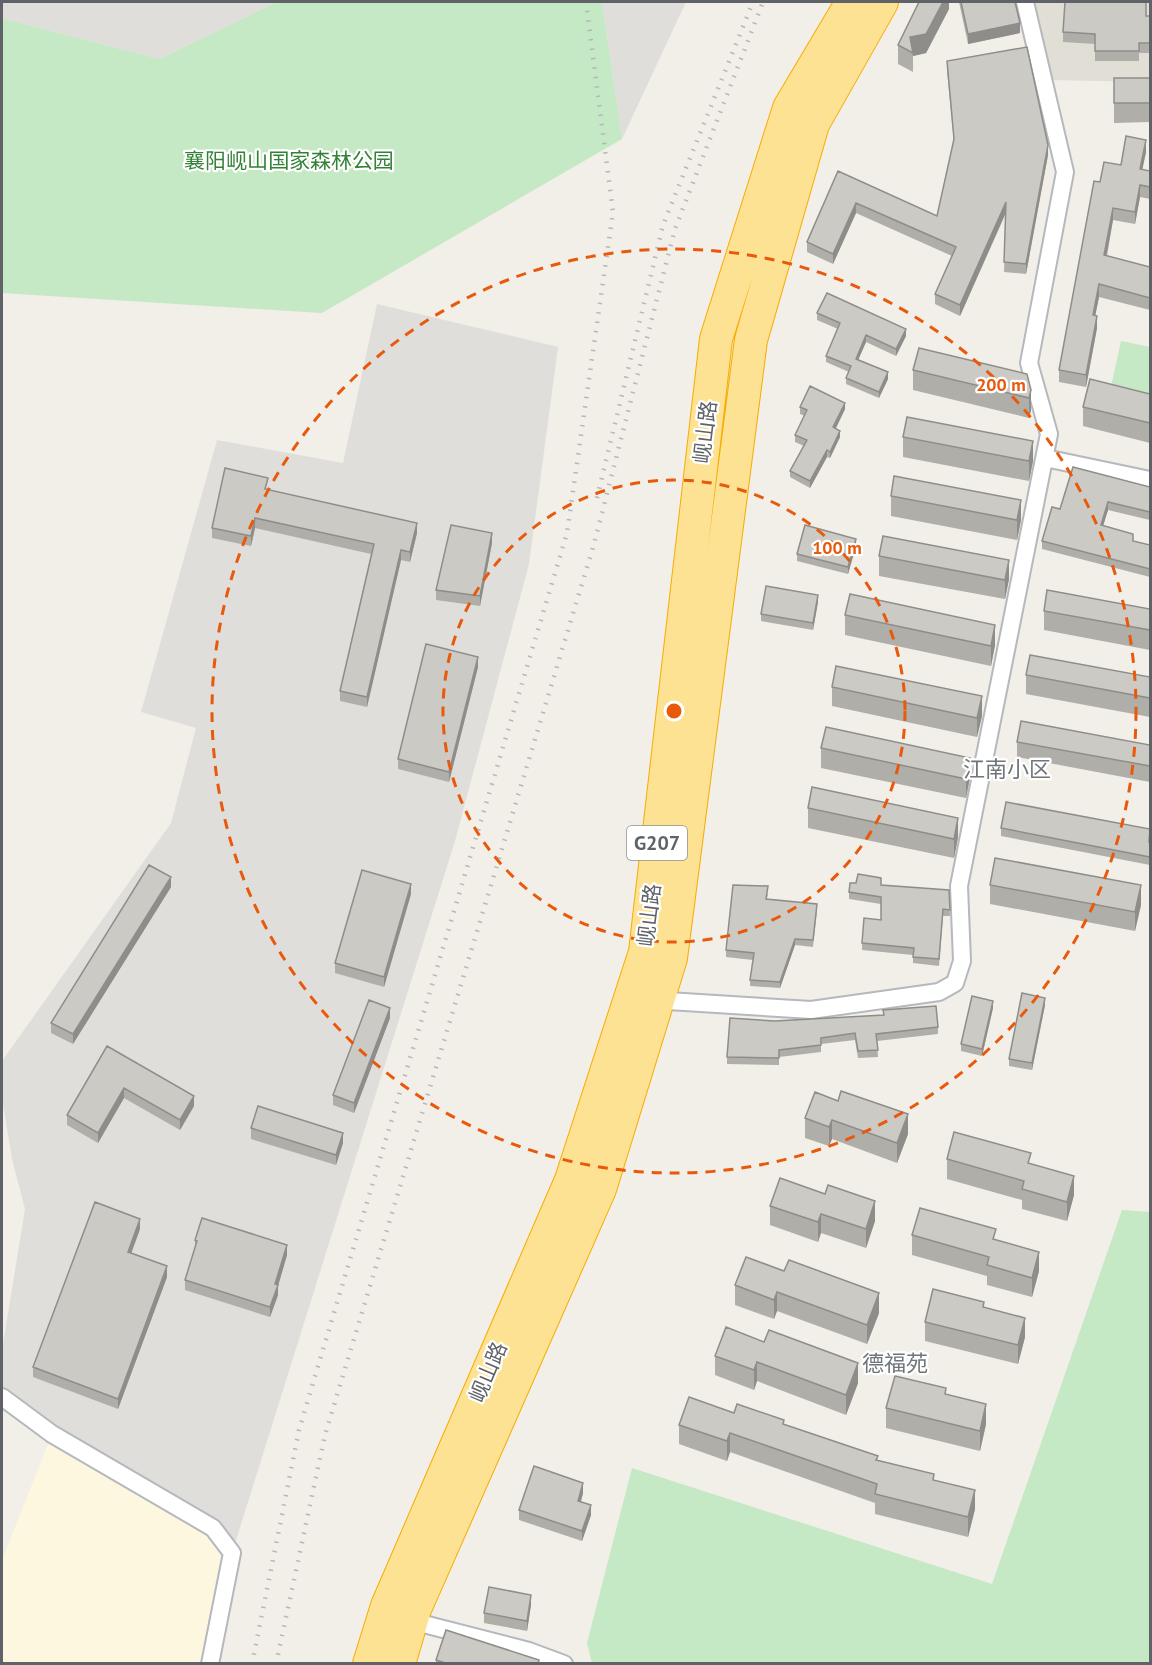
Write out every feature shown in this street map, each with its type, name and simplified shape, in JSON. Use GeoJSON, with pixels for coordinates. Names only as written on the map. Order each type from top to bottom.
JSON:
{"type":"FeatureCollection","features":[{"type":"Feature","properties":{"kind":"highway","name":"岘山路"},"geometry":{"type":"LineString","coordinates":[[399,1664],[415,1609],[600,1189],[644,998],[645,952],[716,339],[789,108],[852,2]]}},
{"type":"Feature","properties":{"kind":"highway","name":"岘山路"},"geometry":{"type":"LineString","coordinates":[[369,1664],[387,1606],[571,1180],[644,998],[671,958],[751,340],[813,124],[882,2]]}},
{"type":"Feature","properties":{"kind":"street"},"geometry":{"type":"LineString","coordinates":[[644,998],[811,1010],[939,992],[955,983],[962,961],[959,886],[1049,434],[1029,363],[1065,172],[1025,2]]}},
{"type":"Feature","properties":{"kind":"street"},"geometry":{"type":"LineString","coordinates":[[1045,458],[1150,480]]}},
{"type":"Feature","properties":{"kind":"street"},"geometry":{"type":"LineString","coordinates":[[2,1397],[51,1434],[213,1528],[232,1553],[210,1664]]}},
{"type":"Feature","properties":{"kind":"street"},"geometry":{"type":"LineString","coordinates":[[412,1621],[529,1651],[564,1664]]}},
{"type":"Feature","properties":{"kind":"shaded area"},"geometry":{"type":"Polygon","coordinates":[[[2,2],[277,2],[159,59],[2,18],[2,2]]]}},
{"type":"Feature","properties":{"kind":"shaded area"},"geometry":{"type":"Polygon","coordinates":[[[602,2],[686,2],[622,139],[602,2]]]}},
{"type":"Feature","properties":{"kind":"shaded area"},"geometry":{"type":"Polygon","coordinates":[[[1028,2],[1150,2],[1150,82],[1048,80],[1028,2]]]}},
{"type":"Feature","properties":{"kind":"shaded area"},"geometry":{"type":"Polygon","coordinates":[[[377,304],[558,347],[529,564],[455,841],[232,1553],[213,1528],[2,1397],[2,1350],[25,1209],[12,1159],[2,1098],[2,1061],[171,823],[196,728],[141,712],[217,440],[343,463],[377,304]]]}},
{"type":"Feature","properties":{"kind":"shaded area"},"geometry":{"type":"Polygon","coordinates":[[[52,1434],[213,1528],[232,1553],[210,1663],[2,1663],[2,1560],[52,1434]]]}},
{"type":"Feature","properties":{"kind":"green space","name":"襄阳岘山国家森林公园"},"geometry":{"type":"Polygon","coordinates":[[[277,2],[602,2],[622,139],[322,313],[2,293],[2,18],[159,59],[277,2]]]}},
{"type":"Feature","properties":{"kind":"green space"},"geometry":{"type":"Polygon","coordinates":[[[1121,341],[1150,347],[1150,396],[1111,387],[1121,341]]]}},
{"type":"Feature","properties":{"kind":"green space"},"geometry":{"type":"Polygon","coordinates":[[[1122,1210],[1150,1212],[1150,1663],[592,1663],[587,1643],[632,1468],[992,1584],[1122,1210]]]}},
{"type":"Feature","properties":{"kind":"building"},"geometry":{"type":"Polygon","coordinates":[[[919,2],[943,2],[926,34],[910,37],[913,53],[898,45],[919,2]]]}},
{"type":"Feature","properties":{"kind":"building"},"geometry":{"type":"Polygon","coordinates":[[[961,2],[1015,2],[1020,23],[968,34],[961,2]]]}},
{"type":"Feature","properties":{"kind":"building"},"geometry":{"type":"Polygon","coordinates":[[[1065,2],[1146,2],[1146,16],[1150,16],[1150,43],[1139,43],[1139,51],[1095,51],[1095,34],[1063,32],[1065,2]]]}},
{"type":"Feature","properties":{"kind":"building"},"geometry":{"type":"Polygon","coordinates":[[[1027,47],[1048,145],[1026,264],[1004,262],[1006,202],[960,305],[935,294],[956,247],[856,203],[833,254],[807,242],[838,171],[937,216],[954,139],[947,61],[1027,47]]]}},
{"type":"Feature","properties":{"kind":"building"},"geometry":{"type":"Polygon","coordinates":[[[1114,78],[1150,78],[1150,103],[1114,103],[1114,78]]]}},
{"type":"Feature","properties":{"kind":"building"},"geometry":{"type":"Polygon","coordinates":[[[1126,136],[1146,140],[1140,169],[1150,171],[1150,187],[1140,185],[1135,212],[1113,208],[1104,255],[1150,267],[1150,298],[1099,284],[1093,315],[1097,316],[1086,375],[1059,370],[1094,181],[1100,182],[1104,162],[1121,165],[1126,136]]]}},
{"type":"Feature","properties":{"kind":"building"},"geometry":{"type":"Polygon","coordinates":[[[827,293],[906,329],[896,349],[866,335],[856,359],[888,372],[879,392],[846,378],[851,366],[826,356],[840,323],[817,313],[827,293]]]}},
{"type":"Feature","properties":{"kind":"building"},"geometry":{"type":"Polygon","coordinates":[[[919,348],[1027,374],[1031,390],[1029,398],[913,370],[919,348]]]}},
{"type":"Feature","properties":{"kind":"building"},"geometry":{"type":"Polygon","coordinates":[[[1090,379],[1150,394],[1150,423],[1083,407],[1090,379]]]}},
{"type":"Feature","properties":{"kind":"building"},"geometry":{"type":"Polygon","coordinates":[[[810,386],[845,403],[833,427],[840,431],[830,452],[827,450],[810,481],[790,471],[807,440],[795,435],[807,410],[800,407],[810,386]]]}},
{"type":"Feature","properties":{"kind":"building"},"geometry":{"type":"Polygon","coordinates":[[[907,417],[1033,441],[1029,461],[903,437],[907,417]]]}},
{"type":"Feature","properties":{"kind":"building"},"geometry":{"type":"Polygon","coordinates":[[[1073,467],[1150,487],[1150,512],[1108,502],[1101,525],[1133,534],[1133,541],[1150,545],[1150,569],[1042,541],[1052,507],[1060,509],[1073,467]]]}},
{"type":"Feature","properties":{"kind":"building"},"geometry":{"type":"Polygon","coordinates":[[[225,468],[268,478],[265,489],[417,523],[410,552],[401,550],[367,697],[340,691],[374,544],[255,518],[251,536],[212,528],[225,468]]]}},
{"type":"Feature","properties":{"kind":"building"},"geometry":{"type":"Polygon","coordinates":[[[894,476],[1021,500],[1017,520],[891,496],[894,476]]]}},
{"type":"Feature","properties":{"kind":"building"},"geometry":{"type":"Polygon","coordinates":[[[451,525],[492,533],[480,596],[436,590],[451,525]]]}},
{"type":"Feature","properties":{"kind":"building"},"geometry":{"type":"Polygon","coordinates":[[[805,525],[856,539],[848,567],[797,554],[805,525]]]}},
{"type":"Feature","properties":{"kind":"building"},"geometry":{"type":"Polygon","coordinates":[[[883,536],[1009,560],[1005,580],[879,556],[883,536]]]}},
{"type":"Feature","properties":{"kind":"building"},"geometry":{"type":"Polygon","coordinates":[[[766,586],[818,595],[813,623],[761,614],[766,586]]]}},
{"type":"Feature","properties":{"kind":"building"},"geometry":{"type":"Polygon","coordinates":[[[1047,590],[1150,609],[1150,630],[1044,611],[1047,590]]]}},
{"type":"Feature","properties":{"kind":"building"},"geometry":{"type":"Polygon","coordinates":[[[850,594],[995,625],[991,646],[845,615],[850,594]]]}},
{"type":"Feature","properties":{"kind":"building"},"geometry":{"type":"Polygon","coordinates":[[[426,644],[478,657],[449,772],[398,759],[426,644]]]}},
{"type":"Feature","properties":{"kind":"building"},"geometry":{"type":"Polygon","coordinates":[[[1030,655],[1150,677],[1150,698],[1026,675],[1030,655]]]}},
{"type":"Feature","properties":{"kind":"building"},"geometry":{"type":"Polygon","coordinates":[[[836,666],[982,696],[977,718],[832,687],[836,666]]]}},
{"type":"Feature","properties":{"kind":"building"},"geometry":{"type":"Polygon","coordinates":[[[1021,721],[1150,745],[1150,766],[1017,742],[1021,721]]]}},
{"type":"Feature","properties":{"kind":"building"},"geometry":{"type":"Polygon","coordinates":[[[826,727],[970,758],[966,779],[821,748],[826,727]]]}},
{"type":"Feature","properties":{"kind":"building"},"geometry":{"type":"Polygon","coordinates":[[[812,787],[958,818],[954,839],[808,808],[812,787]]]}},
{"type":"Feature","properties":{"kind":"building"},"geometry":{"type":"Polygon","coordinates":[[[1006,802],[1150,829],[1150,857],[1001,828],[1006,802]]]}},
{"type":"Feature","properties":{"kind":"building"},"geometry":{"type":"Polygon","coordinates":[[[995,858],[1141,885],[1135,912],[990,885],[995,858]]]}},
{"type":"Feature","properties":{"kind":"building"},"geometry":{"type":"Polygon","coordinates":[[[149,865],[171,877],[73,1034],[51,1023],[149,865]]]}},
{"type":"Feature","properties":{"kind":"building"},"geometry":{"type":"Polygon","coordinates":[[[362,870],[411,884],[384,977],[335,963],[362,870]]]}},
{"type":"Feature","properties":{"kind":"building"},"geometry":{"type":"Polygon","coordinates":[[[858,874],[881,878],[881,885],[949,890],[950,910],[943,909],[939,959],[913,957],[914,948],[862,943],[864,918],[881,920],[881,897],[849,892],[850,883],[856,883],[858,874]]]}},
{"type":"Feature","properties":{"kind":"building"},"geometry":{"type":"Polygon","coordinates":[[[733,885],[768,886],[766,899],[817,904],[813,940],[795,939],[780,982],[750,980],[754,953],[726,950],[733,885]]]}},
{"type":"Feature","properties":{"kind":"building"},"geometry":{"type":"Polygon","coordinates":[[[1022,993],[1045,998],[1032,1063],[1009,1059],[1022,993]]]}},
{"type":"Feature","properties":{"kind":"building"},"geometry":{"type":"Polygon","coordinates":[[[972,996],[993,1001],[982,1049],[961,1044],[972,996]]]}},
{"type":"Feature","properties":{"kind":"building"},"geometry":{"type":"Polygon","coordinates":[[[369,1000],[390,1008],[354,1103],[333,1095],[369,1000]]]}},
{"type":"Feature","properties":{"kind":"building"},"geometry":{"type":"Polygon","coordinates":[[[936,1006],[938,1027],[876,1034],[878,1050],[858,1051],[855,1033],[821,1038],[821,1045],[779,1050],[779,1058],[727,1057],[730,1018],[775,1021],[884,1015],[883,1010],[936,1006]]]}},
{"type":"Feature","properties":{"kind":"building"},"geometry":{"type":"Polygon","coordinates":[[[107,1046],[194,1096],[180,1120],[124,1088],[98,1133],[67,1115],[107,1046]]]}},
{"type":"Feature","properties":{"kind":"building"},"geometry":{"type":"Polygon","coordinates":[[[841,1091],[908,1114],[897,1143],[832,1120],[829,1127],[805,1118],[815,1092],[838,1101],[841,1091]]]}},
{"type":"Feature","properties":{"kind":"building"},"geometry":{"type":"Polygon","coordinates":[[[258,1106],[343,1133],[336,1155],[251,1128],[258,1106]]]}},
{"type":"Feature","properties":{"kind":"building"},"geometry":{"type":"Polygon","coordinates":[[[954,1132],[1031,1153],[1028,1163],[1074,1176],[1067,1202],[1022,1189],[1024,1181],[947,1159],[954,1132]]]}},
{"type":"Feature","properties":{"kind":"building"},"geometry":{"type":"Polygon","coordinates":[[[780,1178],[825,1194],[828,1185],[875,1201],[866,1229],[821,1214],[818,1222],[770,1206],[780,1178]]]}},
{"type":"Feature","properties":{"kind":"building"},"geometry":{"type":"Polygon","coordinates":[[[95,1202],[140,1219],[128,1252],[167,1266],[118,1399],[33,1367],[95,1202]]]}},
{"type":"Feature","properties":{"kind":"building"},"geometry":{"type":"Polygon","coordinates":[[[920,1208],[996,1229],[993,1239],[1039,1252],[1032,1278],[987,1265],[989,1257],[912,1235],[920,1208]]]}},
{"type":"Feature","properties":{"kind":"building"},"geometry":{"type":"Polygon","coordinates":[[[202,1218],[287,1245],[275,1284],[278,1285],[270,1307],[185,1280],[202,1218]]]}},
{"type":"Feature","properties":{"kind":"building"},"geometry":{"type":"Polygon","coordinates":[[[746,1257],[784,1271],[789,1260],[879,1293],[867,1325],[777,1292],[774,1300],[735,1285],[746,1257]]]}},
{"type":"Feature","properties":{"kind":"building"},"geometry":{"type":"Polygon","coordinates":[[[933,1289],[984,1302],[983,1307],[1025,1318],[1018,1345],[925,1322],[933,1289]]]}},
{"type":"Feature","properties":{"kind":"building"},"geometry":{"type":"Polygon","coordinates":[[[726,1327],[764,1342],[769,1330],[858,1363],[846,1395],[757,1362],[754,1370],[715,1356],[726,1327]]]}},
{"type":"Feature","properties":{"kind":"building"},"geometry":{"type":"Polygon","coordinates":[[[895,1376],[946,1388],[945,1394],[986,1404],[980,1431],[886,1408],[895,1376]]]}},
{"type":"Feature","properties":{"kind":"building"},"geometry":{"type":"Polygon","coordinates":[[[689,1397],[734,1413],[737,1404],[784,1420],[783,1424],[878,1456],[876,1460],[934,1474],[933,1480],[975,1490],[968,1517],[875,1494],[877,1484],[730,1433],[727,1441],[679,1425],[689,1397]]]}},
{"type":"Feature","properties":{"kind":"building"},"geometry":{"type":"Polygon","coordinates":[[[534,1466],[583,1483],[578,1501],[591,1505],[582,1531],[519,1510],[534,1466]]]}},
{"type":"Feature","properties":{"kind":"building"},"geometry":{"type":"Polygon","coordinates":[[[489,1587],[531,1595],[527,1621],[484,1613],[489,1587]]]}},
{"type":"Feature","properties":{"kind":"building"},"geometry":{"type":"Polygon","coordinates":[[[446,1630],[539,1660],[538,1664],[448,1664],[436,1660],[446,1630]]]}},
{"type":"Feature","properties":{"kind":"railway"},"geometry":{"type":"LineString","coordinates":[[252,1664],[299,1430],[567,533],[613,212],[586,2]]}},
{"type":"Feature","properties":{"kind":"railway"},"geometry":{"type":"LineString","coordinates":[[597,498],[663,225],[753,2]]}},
{"type":"Feature","properties":{"kind":"railway"},"geometry":{"type":"LineString","coordinates":[[276,1664],[325,1435],[594,544],[675,229],[763,2]]}},
{"type":"Feature","properties":{"kind":"district","name":"江南小区"},"geometry":{"type":"Point","coordinates":[1007,769]}},
{"type":"Feature","properties":{"kind":"district","name":"德福苑"},"geometry":{"type":"Point","coordinates":[895,1363]}}]}
